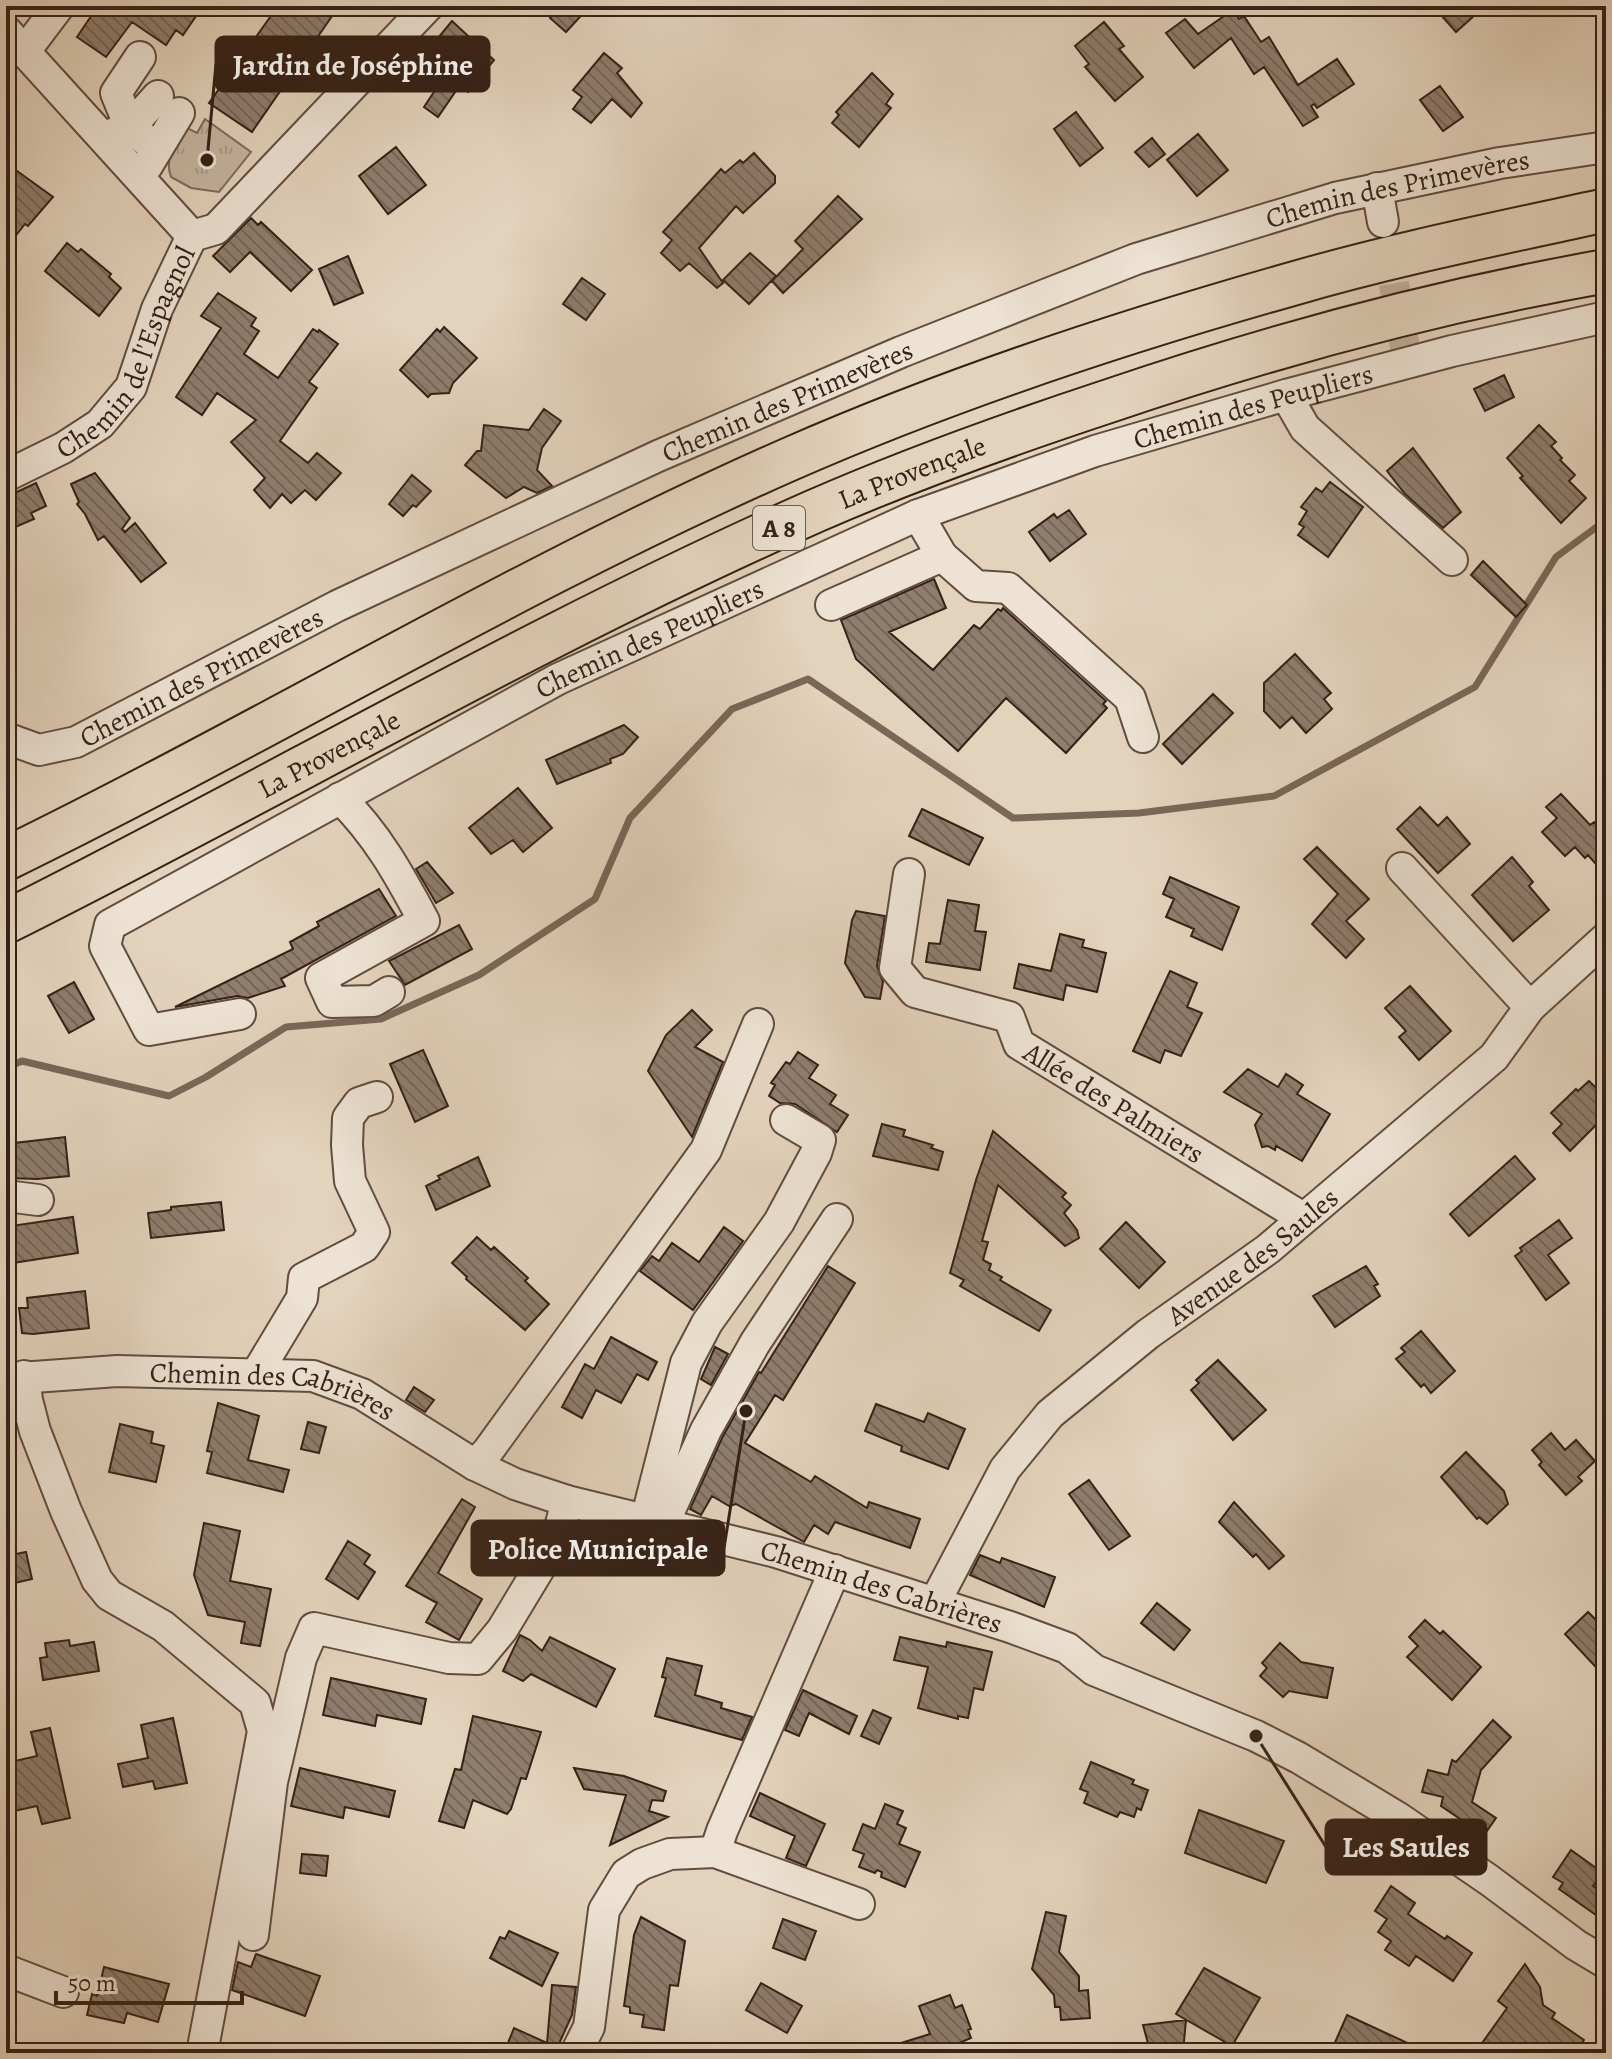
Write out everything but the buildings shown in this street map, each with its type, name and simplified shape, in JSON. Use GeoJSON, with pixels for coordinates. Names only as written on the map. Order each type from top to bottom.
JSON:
{"type":"FeatureCollection","features":[{"type":"Feature","properties":{"kind":"highway","name":"La Provençale"},"geometry":{"type":"LineString","coordinates":[[6,859],[619,539],[807,452],[969,388],[1293,283],[1606,210]]}},
{"type":"Feature","properties":{"kind":"highway","name":"La Provençale"},"geometry":{"type":"LineString","coordinates":[[6,922],[614,607],[816,511],[1001,437],[1163,382],[1340,329],[1606,271]]}},
{"type":"Feature","properties":{"kind":"street"},"geometry":{"type":"LineString","coordinates":[[59,6],[15,41],[116,132],[157,149]]}},
{"type":"Feature","properties":{"kind":"street","name":"Chemin de l'Espagnol"},"geometry":{"type":"LineString","coordinates":[[6,476],[63,448],[100,424],[131,387],[157,309],[192,236],[216,229],[428,6]]}},
{"type":"Feature","properties":{"kind":"street"},"geometry":{"type":"LineString","coordinates":[[140,57],[116,93],[116,132],[139,178],[192,236]]}},
{"type":"Feature","properties":{"kind":"street"},"geometry":{"type":"LineString","coordinates":[[116,132],[169,105],[157,149],[139,178]]}},
{"type":"Feature","properties":{"kind":"street","name":"Chemin des Primevères"},"geometry":{"type":"LineString","coordinates":[[6,738],[39,750],[76,742],[337,606],[658,456],[901,352],[1136,259],[1320,202],[1377,188],[1500,163],[1606,147]]}},
{"type":"Feature","properties":{"kind":"street"},"geometry":{"type":"LineString","coordinates":[[1377,188],[1383,222]]}},
{"type":"Feature","properties":{"kind":"street","name":"Chemin des Peupliers"},"geometry":{"type":"LineString","coordinates":[[240,1014],[149,1030],[105,946],[110,925],[558,679],[918,515],[1095,451],[1286,395],[1406,355],[1606,317]]}},
{"type":"Feature","properties":{"kind":"street"},"geometry":{"type":"LineString","coordinates":[[1286,395],[1305,428],[1452,560]]}},
{"type":"Feature","properties":{"kind":"street"},"geometry":{"type":"LineString","coordinates":[[918,515],[942,556],[976,586],[1008,588],[1130,698],[1143,737]]}},
{"type":"Feature","properties":{"kind":"street"},"geometry":{"type":"LineString","coordinates":[[831,605],[942,556]]}},
{"type":"Feature","properties":{"kind":"street"},"geometry":{"type":"LineString","coordinates":[[340,798],[358,815],[393,862],[424,921],[321,978],[332,1002],[374,1001],[389,992]]}},
{"type":"Feature","properties":{"kind":"street"},"geometry":{"type":"LineString","coordinates":[[1402,868],[1530,1007]]}},
{"type":"Feature","properties":{"kind":"street","name":"Allée des Palmiers"},"geometry":{"type":"LineString","coordinates":[[909,874],[895,968],[915,992],[1009,1017],[1019,1044],[1303,1218]]}},
{"type":"Feature","properties":{"kind":"street","name":"Avenue des Saules"},"geometry":{"type":"LineString","coordinates":[[935,1602],[1005,1469],[1050,1414],[1148,1334],[1268,1249],[1494,1057],[1530,1007],[1606,938]]}},
{"type":"Feature","properties":{"kind":"street"},"geometry":{"type":"LineString","coordinates":[[475,1465],[706,1150],[758,1024]]}},
{"type":"Feature","properties":{"kind":"street"},"geometry":{"type":"LineString","coordinates":[[257,1373],[302,1298],[304,1278],[364,1247],[374,1232],[350,1181],[347,1145],[348,1118],[359,1103],[377,1097]]}},
{"type":"Feature","properties":{"kind":"street"},"geometry":{"type":"LineString","coordinates":[[655,1522],[686,1363],[707,1323],[779,1222],[816,1153],[820,1140],[786,1120]]}},
{"type":"Feature","properties":{"kind":"street"},"geometry":{"type":"LineString","coordinates":[[6,1196],[38,1200]]}},
{"type":"Feature","properties":{"kind":"street"},"geometry":{"type":"LineString","coordinates":[[655,1522],[755,1343],[837,1219]]}},
{"type":"Feature","properties":{"kind":"street","name":"Chemin des Cabrières"},"geometry":{"type":"LineString","coordinates":[[15,1378],[117,1371],[313,1376],[362,1394],[475,1465],[515,1484],[567,1501],[835,1570],[1067,1648],[1094,1670],[1256,1736],[1299,1758],[1397,1817],[1576,1945],[1606,1963]]}},
{"type":"Feature","properties":{"kind":"street"},"geometry":{"type":"LineString","coordinates":[[15,1378],[27,1400],[35,1431],[66,1511],[97,1580],[109,1595],[163,1626],[255,1703],[263,1731],[225,1922],[204,2053]]}},
{"type":"Feature","properties":{"kind":"street"},"geometry":{"type":"LineString","coordinates":[[253,1935],[272,1782],[301,1658],[314,1628],[449,1658],[478,1659],[502,1630],[557,1539],[567,1501]]}},
{"type":"Feature","properties":{"kind":"street"},"geometry":{"type":"LineString","coordinates":[[715,1852],[835,1570]]}},
{"type":"Feature","properties":{"kind":"street"},"geometry":{"type":"LineString","coordinates":[[576,2053],[589,2027],[604,1910],[626,1874],[642,1864],[670,1854],[715,1852],[859,1904]]}},
{"type":"Feature","properties":{"kind":"street"},"geometry":{"type":"LineString","coordinates":[[6,1970],[63,1992]]}},
{"type":"Feature","properties":{"kind":"green space"},"geometry":{"type":"Polygon","coordinates":[[[205,119],[251,152],[219,192],[191,188],[171,177],[169,170],[172,151],[185,127],[197,133],[205,119]]]}},
{"type":"Feature","properties":{"kind":"waterway"},"geometry":{"type":"LineString","coordinates":[[6,1068],[22,1061],[169,1096],[206,1077],[286,1027],[381,1019],[479,975],[595,899],[630,818],[732,709],[808,679],[1013,818],[1139,813],[1274,796],[1475,687],[1556,557],[1606,520]]}},
{"type":"Feature","properties":{"kind":"tunnel"},"geometry":{"type":"LineString","coordinates":[[1386,239],[1405,347]]}},
{"type":"Feature","properties":{"kind":"place","name":"Jardin de Joséphine"},"geometry":{"type":"Point","coordinates":[207,160]}},
{"type":"Feature","properties":{"kind":"place","name":"Police Municipale"},"geometry":{"type":"Point","coordinates":[746,1411]}},
{"type":"Feature","properties":{"kind":"place","name":"Les Saules"},"geometry":{"type":"Point","coordinates":[1256,1736]}}]}
